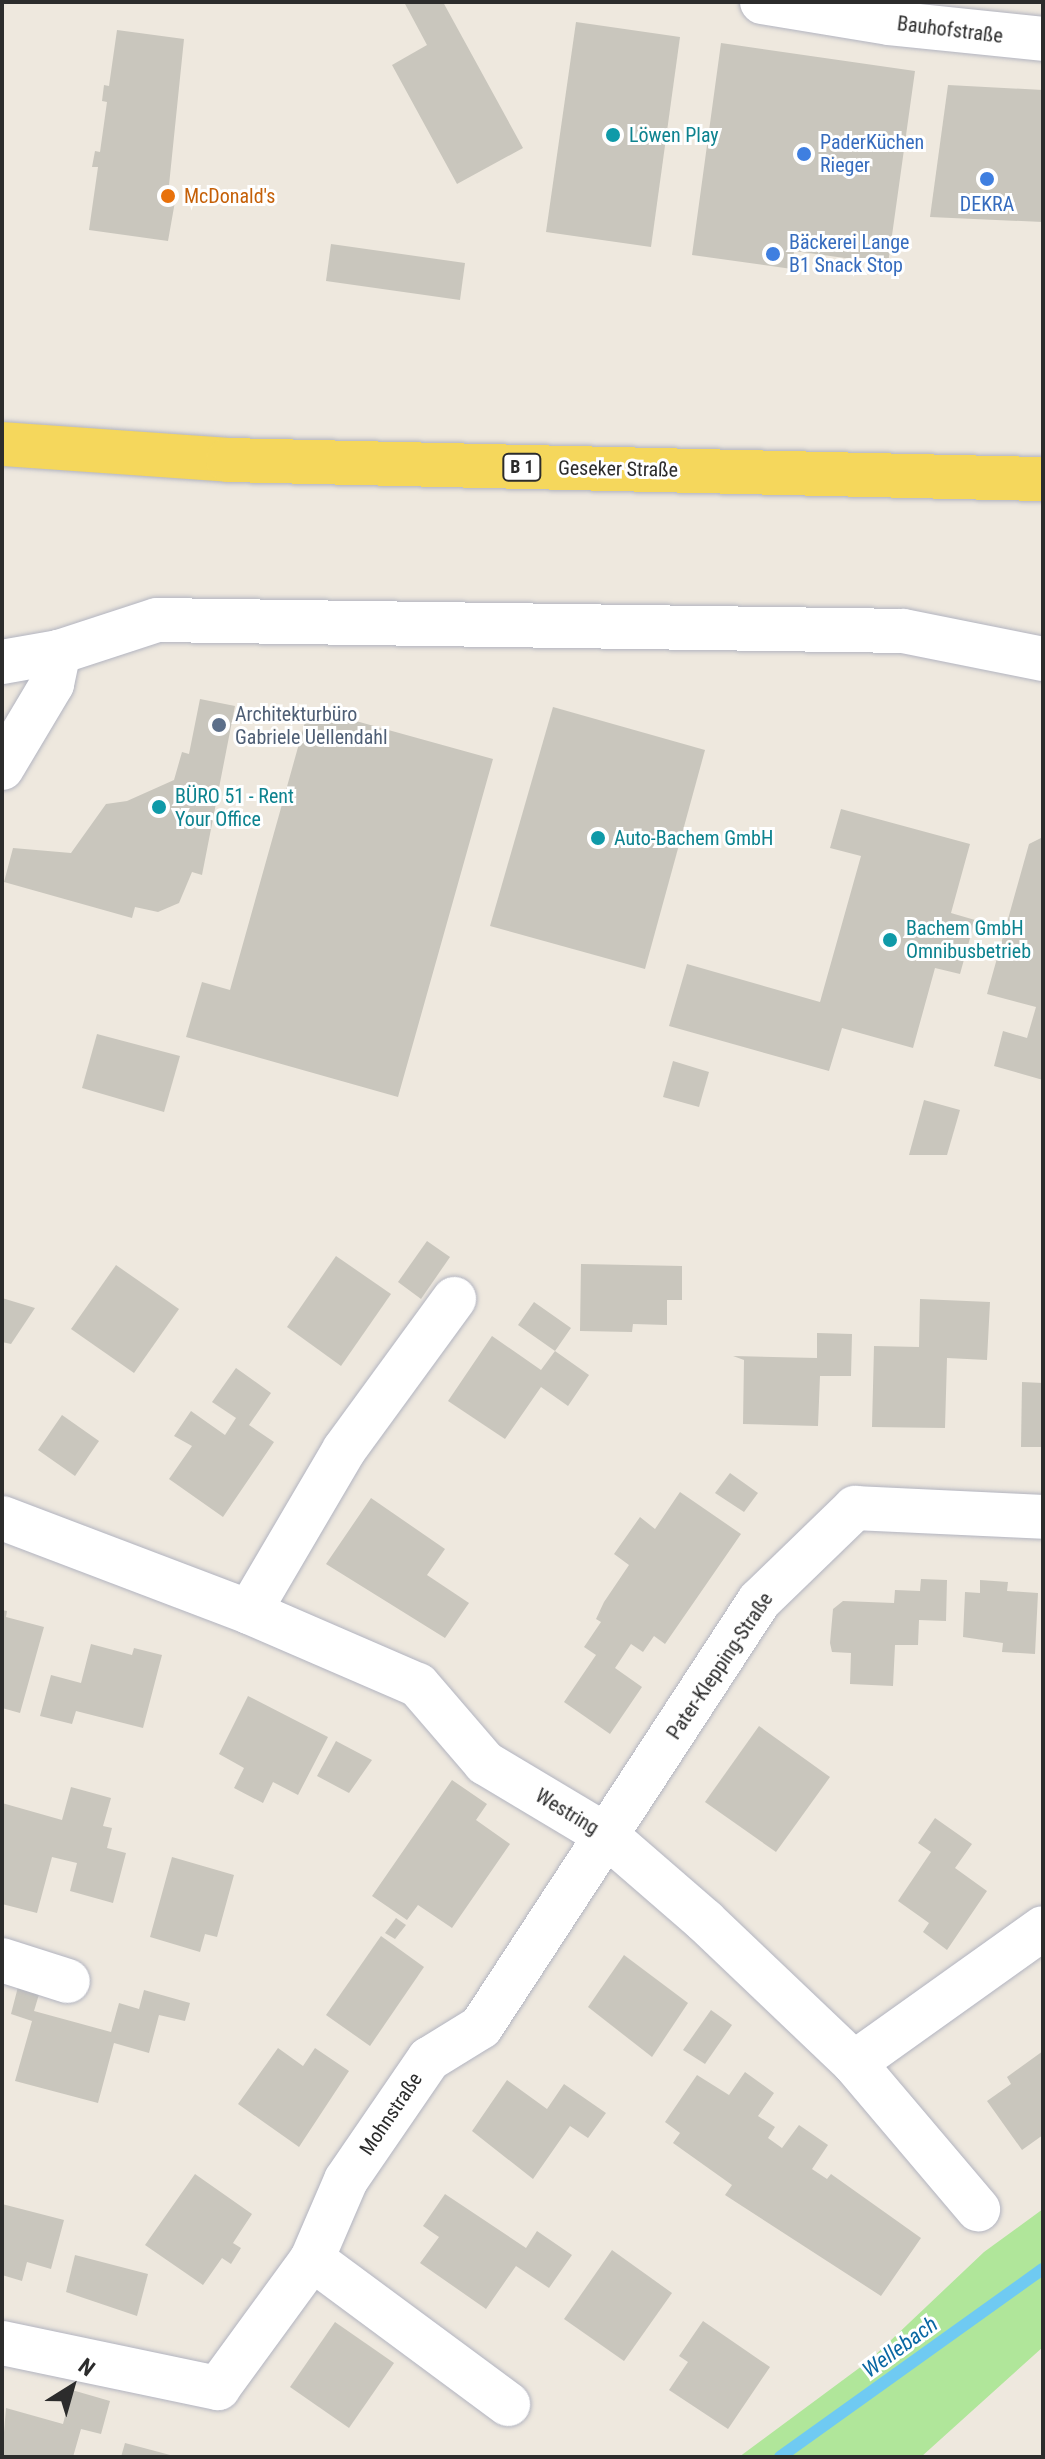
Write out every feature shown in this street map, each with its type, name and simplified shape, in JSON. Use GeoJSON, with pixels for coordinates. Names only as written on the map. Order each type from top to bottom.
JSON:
{"type":"FeatureCollection","features":[{"type":"Feature","properties":{"kind":"main road","name":"Geseker Straße"},"geometry":{"type":"LineString","coordinates":[[2,444],[228,460],[1043,479]]}},
{"type":"Feature","properties":{"kind":"street","name":"Bauhofstraße"},"geometry":{"type":"LineString","coordinates":[[762,2],[889,23],[1043,39]]}},
{"type":"Feature","properties":{"kind":"street"},"geometry":{"type":"LineString","coordinates":[[2,662],[59,652],[157,620],[903,631],[1043,659]]}},
{"type":"Feature","properties":{"kind":"street"},"geometry":{"type":"LineString","coordinates":[[2,768],[52,684],[59,652]]}},
{"type":"Feature","properties":{"kind":"street"},"geometry":{"type":"LineString","coordinates":[[249,1612],[344,1450],[454,1299]]}},
{"type":"Feature","properties":{"kind":"street","name":"Pater-Klepping-Straße"},"geometry":{"type":"LineString","coordinates":[[607,1836],[759,1601],[855,1508],[1043,1517]]}},
{"type":"Feature","properties":{"kind":"street","name":"Westring"},"geometry":{"type":"LineString","coordinates":[[2,1518],[249,1612],[418,1685],[485,1763],[607,1836],[854,2063],[978,2209]]}},
{"type":"Feature","properties":{"kind":"street","name":"Mohnstraße"},"geometry":{"type":"LineString","coordinates":[[2,2343],[218,2388],[312,2259],[346,2180],[429,2059],[481,2027],[607,1836]]}},
{"type":"Feature","properties":{"kind":"street"},"geometry":{"type":"LineString","coordinates":[[854,2063],[1043,1928]]}},
{"type":"Feature","properties":{"kind":"street"},"geometry":{"type":"LineString","coordinates":[[2,1960],[68,1981]]}},
{"type":"Feature","properties":{"kind":"street"},"geometry":{"type":"LineString","coordinates":[[312,2259],[508,2404]]}},
{"type":"Feature","properties":{"kind":"green space"},"geometry":{"type":"Polygon","coordinates":[[[1043,2209],[1043,2347],[921,2457],[739,2457],[870,2360],[984,2252],[1043,2209]]]}},
{"type":"Feature","properties":{"kind":"building"},"geometry":{"type":"Polygon","coordinates":[[[404,2],[443,2],[523,148],[457,184],[392,65],[427,45],[404,2]]]}},
{"type":"Feature","properties":{"kind":"building","name":"Löwen Play"},"geometry":{"type":"Polygon","coordinates":[[[576,22],[680,37],[651,247],[546,232],[576,22]]]}},
{"type":"Feature","properties":{"kind":"building"},"geometry":{"type":"Polygon","coordinates":[[[117,30],[184,39],[168,195],[176,196],[168,241],[89,230],[98,167],[92,167],[95,151],[100,152],[107,102],[102,101],[104,85],[109,86],[117,30]]]}},
{"type":"Feature","properties":{"kind":"building","name":"PaderKüchen Rieger"},"geometry":{"type":"Polygon","coordinates":[[[721,43],[915,71],[888,264],[794,251],[792,269],[692,255],[721,43]]]}},
{"type":"Feature","properties":{"kind":"building"},"geometry":{"type":"Polygon","coordinates":[[[948,85],[1043,90],[1043,222],[930,217],[948,85]]]}},
{"type":"Feature","properties":{"kind":"building"},"geometry":{"type":"Polygon","coordinates":[[[331,244],[465,263],[460,300],[326,281],[331,244]]]}},
{"type":"Feature","properties":{"kind":"building","name":"BÜRO 51 - Rent Your Office"},"geometry":{"type":"Polygon","coordinates":[[[200,699],[235,706],[202,875],[192,872],[179,903],[158,912],[135,907],[132,918],[4,882],[13,848],[71,853],[106,804],[127,801],[174,780],[182,752],[189,754],[200,699]]]}},
{"type":"Feature","properties":{"kind":"building","name":"Auto-Bachem GmbH"},"geometry":{"type":"Polygon","coordinates":[[[553,707],[705,750],[645,969],[490,926],[553,707]]]}},
{"type":"Feature","properties":{"kind":"building"},"geometry":{"type":"Polygon","coordinates":[[[309,708],[493,759],[398,1097],[186,1037],[202,982],[230,990],[309,708]]]}},
{"type":"Feature","properties":{"kind":"building","name":"Bachem GmbH Omnibusbetrieb"},"geometry":{"type":"Polygon","coordinates":[[[841,809],[970,844],[951,913],[975,920],[960,974],[935,968],[913,1048],[842,1028],[829,1071],[669,1026],[687,964],[820,1002],[861,856],[830,848],[841,809]]]}},
{"type":"Feature","properties":{"kind":"building"},"geometry":{"type":"Polygon","coordinates":[[[1043,837],[1043,1080],[994,1066],[1003,1031],[1027,1038],[1036,1007],[987,994],[1029,844],[1043,837]]]}},
{"type":"Feature","properties":{"kind":"building"},"geometry":{"type":"Polygon","coordinates":[[[97,1034],[180,1056],[164,1112],[82,1088],[97,1034]]]}},
{"type":"Feature","properties":{"kind":"building"},"geometry":{"type":"Polygon","coordinates":[[[673,1061],[709,1072],[699,1107],[663,1097],[673,1061]]]}},
{"type":"Feature","properties":{"kind":"building"},"geometry":{"type":"Polygon","coordinates":[[[924,1100],[960,1110],[947,1155],[909,1155],[924,1100]]]}},
{"type":"Feature","properties":{"kind":"building"},"geometry":{"type":"Polygon","coordinates":[[[427,1241],[450,1257],[421,1299],[398,1282],[427,1241]]]}},
{"type":"Feature","properties":{"kind":"building"},"geometry":{"type":"Polygon","coordinates":[[[336,1256],[391,1294],[341,1366],[287,1327],[336,1256]]]}},
{"type":"Feature","properties":{"kind":"building"},"geometry":{"type":"Polygon","coordinates":[[[581,1264],[682,1266],[682,1300],[667,1300],[667,1325],[633,1324],[632,1332],[580,1331],[581,1264]]]}},
{"type":"Feature","properties":{"kind":"building"},"geometry":{"type":"Polygon","coordinates":[[[116,1265],[179,1309],[134,1373],[71,1329],[116,1265]]]}},
{"type":"Feature","properties":{"kind":"building"},"geometry":{"type":"Polygon","coordinates":[[[2,1298],[35,1308],[11,1344],[2,1342],[2,1298]]]}},
{"type":"Feature","properties":{"kind":"building"},"geometry":{"type":"Polygon","coordinates":[[[920,1299],[990,1302],[987,1360],[947,1358],[945,1428],[872,1427],[874,1346],[919,1347],[920,1299]]]}},
{"type":"Feature","properties":{"kind":"building"},"geometry":{"type":"Polygon","coordinates":[[[534,1302],[571,1328],[555,1351],[518,1325],[534,1302]]]}},
{"type":"Feature","properties":{"kind":"building"},"geometry":{"type":"Polygon","coordinates":[[[817,1333],[852,1334],[851,1376],[820,1376],[818,1426],[743,1424],[744,1360],[733,1356],[817,1358],[817,1333]]]}},
{"type":"Feature","properties":{"kind":"building"},"geometry":{"type":"Polygon","coordinates":[[[492,1336],[541,1370],[555,1351],[589,1375],[568,1406],[541,1387],[505,1439],[448,1401],[492,1336]]]}},
{"type":"Feature","properties":{"kind":"building"},"geometry":{"type":"Polygon","coordinates":[[[236,1368],[271,1393],[249,1425],[274,1442],[223,1517],[169,1479],[192,1446],[174,1436],[191,1411],[225,1435],[236,1418],[212,1402],[236,1368]]]}},
{"type":"Feature","properties":{"kind":"building"},"geometry":{"type":"Polygon","coordinates":[[[1022,1382],[1043,1383],[1043,1447],[1021,1447],[1022,1382]]]}},
{"type":"Feature","properties":{"kind":"building"},"geometry":{"type":"Polygon","coordinates":[[[62,1415],[99,1441],[75,1476],[38,1450],[62,1415]]]}},
{"type":"Feature","properties":{"kind":"building"},"geometry":{"type":"Polygon","coordinates":[[[730,1473],[758,1493],[744,1512],[715,1493],[730,1473]]]}},
{"type":"Feature","properties":{"kind":"building"},"geometry":{"type":"Polygon","coordinates":[[[680,1492],[741,1534],[665,1644],[654,1636],[643,1652],[631,1644],[615,1668],[642,1687],[610,1734],[564,1702],[596,1655],[584,1647],[601,1622],[596,1619],[604,1602],[629,1565],[614,1554],[640,1517],[655,1529],[680,1492]]]}},
{"type":"Feature","properties":{"kind":"building"},"geometry":{"type":"Polygon","coordinates":[[[371,1498],[445,1549],[427,1575],[469,1603],[445,1638],[326,1564],[371,1498]]]}},
{"type":"Feature","properties":{"kind":"building"},"geometry":{"type":"Polygon","coordinates":[[[921,1579],[947,1580],[946,1621],[919,1620],[918,1645],[895,1645],[893,1686],[850,1684],[851,1653],[832,1652],[833,1609],[843,1601],[894,1603],[895,1590],[920,1591],[921,1579]]]}},
{"type":"Feature","properties":{"kind":"building"},"geometry":{"type":"Polygon","coordinates":[[[980,1580],[1008,1582],[1007,1591],[1038,1593],[1035,1654],[1002,1652],[1003,1643],[963,1637],[965,1592],[980,1593],[980,1580]]]}},
{"type":"Feature","properties":{"kind":"building"},"geometry":{"type":"Polygon","coordinates":[[[2,1610],[7,1611],[6,1617],[44,1627],[20,1713],[2,1708],[2,1610]]]}},
{"type":"Feature","properties":{"kind":"building"},"geometry":{"type":"Polygon","coordinates":[[[91,1644],[132,1655],[134,1648],[162,1655],[143,1728],[76,1711],[72,1724],[40,1716],[51,1675],[81,1683],[91,1644]]]}},
{"type":"Feature","properties":{"kind":"building"},"geometry":{"type":"Polygon","coordinates":[[[248,1696],[328,1737],[298,1795],[273,1782],[263,1803],[234,1788],[244,1768],[219,1754],[248,1696]]]}},
{"type":"Feature","properties":{"kind":"building"},"geometry":{"type":"Polygon","coordinates":[[[759,1726],[830,1777],[776,1852],[705,1802],[759,1726]]]}},
{"type":"Feature","properties":{"kind":"building"},"geometry":{"type":"Polygon","coordinates":[[[336,1741],[372,1760],[349,1793],[317,1776],[336,1741]]]}},
{"type":"Feature","properties":{"kind":"building"},"geometry":{"type":"Polygon","coordinates":[[[452,1780],[487,1804],[476,1820],[510,1844],[452,1928],[418,1905],[407,1920],[372,1896],[452,1780]]]}},
{"type":"Feature","properties":{"kind":"building"},"geometry":{"type":"Polygon","coordinates":[[[71,1787],[111,1798],[103,1826],[112,1828],[107,1848],[126,1853],[113,1903],[70,1891],[77,1863],[52,1857],[37,1913],[2,1904],[2,1803],[62,1820],[71,1787]]]}},
{"type":"Feature","properties":{"kind":"building"},"geometry":{"type":"Polygon","coordinates":[[[935,1818],[972,1844],[955,1868],[987,1891],[947,1950],[923,1932],[929,1923],[898,1901],[931,1852],[918,1843],[935,1818]]]}},
{"type":"Feature","properties":{"kind":"building"},"geometry":{"type":"Polygon","coordinates":[[[172,1857],[234,1875],[217,1937],[205,1934],[200,1952],[150,1937],[172,1857]]]}},
{"type":"Feature","properties":{"kind":"building"},"geometry":{"type":"Polygon","coordinates":[[[396,1918],[406,1925],[395,1939],[385,1933],[396,1918]]]}},
{"type":"Feature","properties":{"kind":"building"},"geometry":{"type":"Polygon","coordinates":[[[381,1936],[424,1967],[370,2046],[326,2015],[381,1936]]]}},
{"type":"Feature","properties":{"kind":"building"},"geometry":{"type":"Polygon","coordinates":[[[624,1955],[688,2003],[652,2057],[588,2007],[624,1955]]]}},
{"type":"Feature","properties":{"kind":"building"},"geometry":{"type":"Polygon","coordinates":[[[20,1979],[40,1991],[34,2011],[111,2032],[119,2003],[139,2009],[144,1990],[190,2003],[185,2021],[159,2015],[149,2053],[114,2043],[98,2103],[15,2081],[32,2021],[11,2014],[20,1979]]]}},
{"type":"Feature","properties":{"kind":"building"},"geometry":{"type":"Polygon","coordinates":[[[711,2010],[732,2025],[705,2064],[683,2050],[711,2010]]]}},
{"type":"Feature","properties":{"kind":"building"},"geometry":{"type":"Polygon","coordinates":[[[278,2048],[303,2066],[315,2048],[349,2071],[299,2147],[238,2104],[278,2048]]]}},
{"type":"Feature","properties":{"kind":"building"},"geometry":{"type":"Polygon","coordinates":[[[1043,2051],[1043,2135],[1022,2150],[987,2101],[1011,2084],[1007,2077],[1043,2051]]]}},
{"type":"Feature","properties":{"kind":"building"},"geometry":{"type":"Polygon","coordinates":[[[745,2072],[774,2093],[758,2116],[775,2127],[768,2138],[782,2148],[799,2125],[828,2145],[812,2169],[827,2179],[831,2174],[921,2238],[881,2296],[725,2195],[732,2185],[673,2143],[680,2133],[665,2122],[697,2075],[729,2095],[745,2072]]]}},
{"type":"Feature","properties":{"kind":"building"},"geometry":{"type":"Polygon","coordinates":[[[507,2080],[547,2109],[564,2084],[606,2113],[588,2138],[570,2126],[533,2179],[472,2131],[507,2080]]]}},
{"type":"Feature","properties":{"kind":"building"},"geometry":{"type":"Polygon","coordinates":[[[195,2174],[252,2214],[233,2243],[241,2248],[231,2264],[222,2258],[203,2285],[145,2245],[195,2174]]]}},
{"type":"Feature","properties":{"kind":"building"},"geometry":{"type":"Polygon","coordinates":[[[445,2194],[526,2248],[537,2231],[572,2255],[549,2288],[516,2266],[486,2309],[420,2263],[439,2237],[423,2226],[445,2194]]]}},
{"type":"Feature","properties":{"kind":"building"},"geometry":{"type":"Polygon","coordinates":[[[2,2204],[64,2220],[51,2269],[27,2262],[22,2281],[2,2275],[2,2204]]]}},
{"type":"Feature","properties":{"kind":"building"},"geometry":{"type":"Polygon","coordinates":[[[612,2250],[672,2293],[624,2361],[564,2319],[612,2250]]]}},
{"type":"Feature","properties":{"kind":"building"},"geometry":{"type":"Polygon","coordinates":[[[75,2255],[148,2274],[137,2316],[66,2292],[75,2255]]]}},
{"type":"Feature","properties":{"kind":"building"},"geometry":{"type":"Polygon","coordinates":[[[703,2321],[770,2367],[728,2429],[669,2390],[688,2362],[679,2356],[703,2321]]]}},
{"type":"Feature","properties":{"kind":"building"},"geometry":{"type":"Polygon","coordinates":[[[335,2322],[394,2363],[349,2428],[290,2387],[335,2322]]]}},
{"type":"Feature","properties":{"kind":"building"},"geometry":{"type":"Polygon","coordinates":[[[72,2390],[110,2401],[101,2434],[81,2429],[73,2457],[2,2457],[6,2408],[63,2424],[72,2390]]]}},
{"type":"Feature","properties":{"kind":"building"},"geometry":{"type":"Polygon","coordinates":[[[125,2443],[174,2456],[174,2457],[121,2457],[125,2443]]]}},
{"type":"Feature","properties":{"kind":"waterway","name":"Wellebach"},"geometry":{"type":"LineString","coordinates":[[780,2457],[1043,2269]]}},
{"type":"Feature","properties":{"kind":"place","name":"Löwen Play"},"geometry":{"type":"Point","coordinates":[613,135]}},
{"type":"Feature","properties":{"kind":"place","name":"PaderKüchen Rieger"},"geometry":{"type":"Point","coordinates":[804,154]}},
{"type":"Feature","properties":{"kind":"place","name":"DEKRA"},"geometry":{"type":"Point","coordinates":[987,179]}},
{"type":"Feature","properties":{"kind":"place","name":"McDonald's"},"geometry":{"type":"Point","coordinates":[168,196]}},
{"type":"Feature","properties":{"kind":"place","name":"Bäckerei Lange B1 Snack Stop"},"geometry":{"type":"Point","coordinates":[773,254]}},
{"type":"Feature","properties":{"kind":"place","name":"Architekturbüro Gabriele Uellendahl"},"geometry":{"type":"Point","coordinates":[219,725]}},
{"type":"Feature","properties":{"kind":"place","name":"BÜRO 51 - Rent Your Office"},"geometry":{"type":"Point","coordinates":[159,807]}},
{"type":"Feature","properties":{"kind":"place","name":"Auto-Bachem GmbH"},"geometry":{"type":"Point","coordinates":[598,838]}},
{"type":"Feature","properties":{"kind":"place","name":"Bachem GmbH Omnibusbetrieb"},"geometry":{"type":"Point","coordinates":[890,940]}}]}
